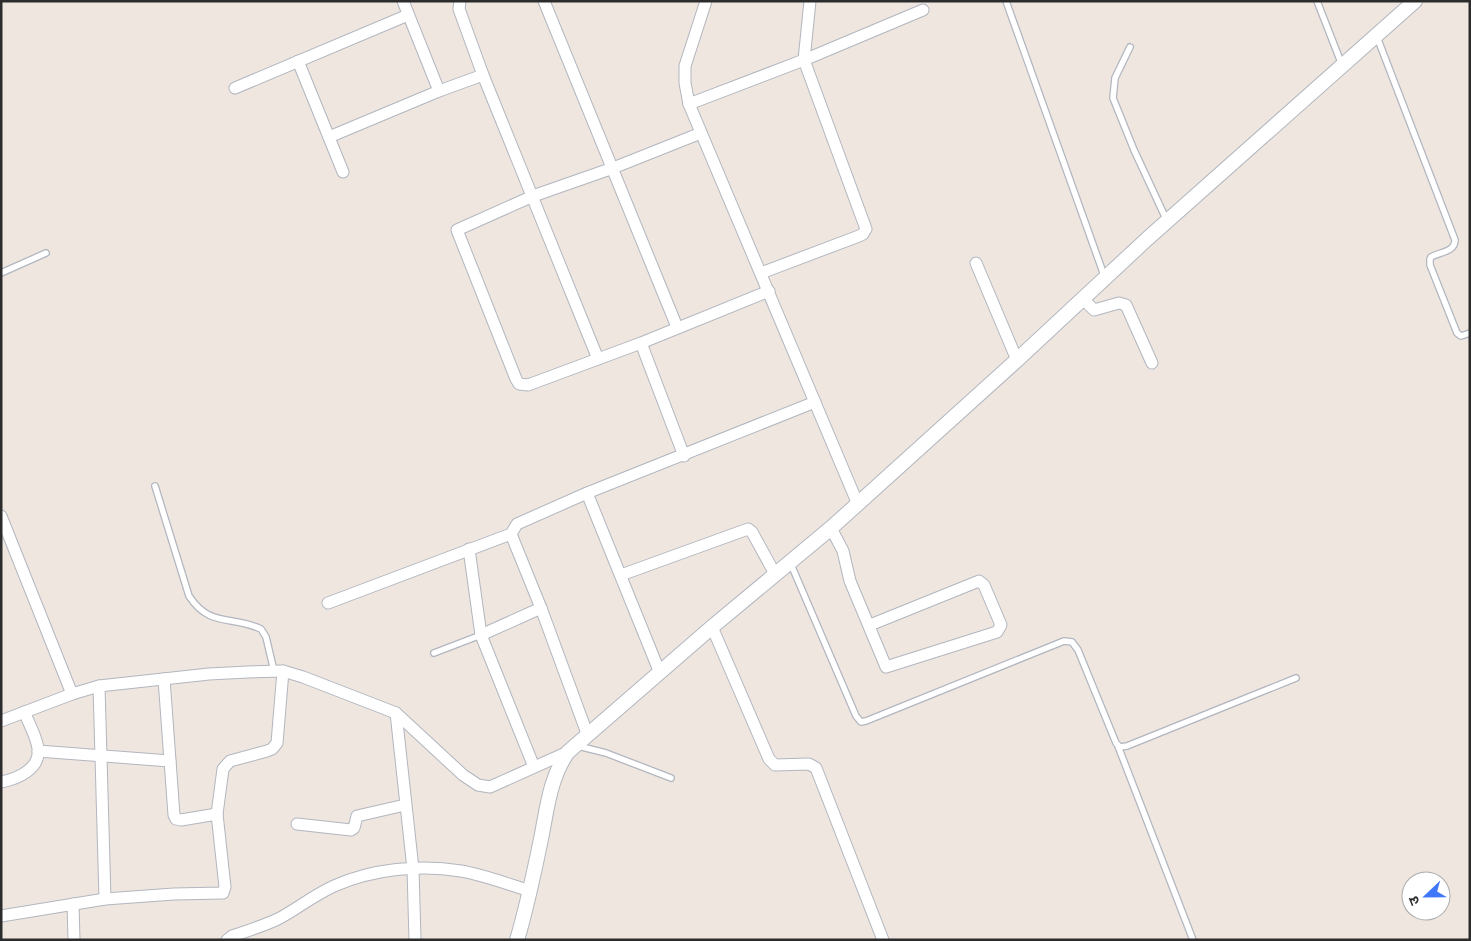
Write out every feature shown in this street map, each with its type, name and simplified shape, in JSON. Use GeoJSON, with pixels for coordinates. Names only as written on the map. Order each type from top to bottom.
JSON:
{"type":"FeatureCollection","features":[{"type":"Feature","properties":{"kind":"street"},"geometry":{"type":"LineString","coordinates":[[403,1],[439,91]]}},
{"type":"Feature","properties":{"kind":"street"},"geometry":{"type":"LineString","coordinates":[[460,1],[459,9],[483,75],[598,358]]}},
{"type":"Feature","properties":{"kind":"street"},"geometry":{"type":"LineString","coordinates":[[544,1],[678,327]]}},
{"type":"Feature","properties":{"kind":"street"},"geometry":{"type":"LineString","coordinates":[[706,1],[685,66],[685,83],[689,104],[857,502]]}},
{"type":"Feature","properties":{"kind":"street"},"geometry":{"type":"LineString","coordinates":[[761,273],[859,236],[866,229],[804,60],[810,1]]}},
{"type":"Feature","properties":{"kind":"street"},"geometry":{"type":"LineString","coordinates":[[517,940],[530,891],[552,784],[562,761],[572,749],[712,627],[831,528],[857,502],[1017,360],[1168,221],[1415,1]]}},
{"type":"Feature","properties":{"kind":"street"},"geometry":{"type":"LineString","coordinates":[[689,104],[804,60],[923,10]]}},
{"type":"Feature","properties":{"kind":"street"},"geometry":{"type":"LineString","coordinates":[[235,88],[408,15]]}},
{"type":"Feature","properties":{"kind":"street"},"geometry":{"type":"LineString","coordinates":[[298,61],[342,172]]}},
{"type":"Feature","properties":{"kind":"street"},"geometry":{"type":"LineString","coordinates":[[328,137],[483,75]]}},
{"type":"Feature","properties":{"kind":"street"},"geometry":{"type":"LineString","coordinates":[[702,132],[613,168],[533,196],[457,230],[516,379],[519,384],[528,385],[641,343],[769,291]]}},
{"type":"Feature","properties":{"kind":"street"},"geometry":{"type":"LineString","coordinates":[[976,263],[1017,360]]}},
{"type":"Feature","properties":{"kind":"street"},"geometry":{"type":"LineString","coordinates":[[1083,299],[1094,310],[1119,303],[1126,305],[1152,363]]}},
{"type":"Feature","properties":{"kind":"street"},"geometry":{"type":"LineString","coordinates":[[641,343],[684,456]]}},
{"type":"Feature","properties":{"kind":"street"},"geometry":{"type":"LineString","coordinates":[[328,602],[511,534],[517,524],[587,493],[684,456],[815,402]]}},
{"type":"Feature","properties":{"kind":"street"},"geometry":{"type":"LineString","coordinates":[[587,493],[660,674]]}},
{"type":"Feature","properties":{"kind":"street"},"geometry":{"type":"LineString","coordinates":[[1,516],[72,694]]}},
{"type":"Feature","properties":{"kind":"street"},"geometry":{"type":"LineString","coordinates":[[831,528],[843,551],[850,581],[870,625],[884,665],[887,667],[997,632],[1001,625],[984,585],[979,581],[870,625]]}},
{"type":"Feature","properties":{"kind":"street"},"geometry":{"type":"LineString","coordinates":[[620,575],[746,529],[752,532],[775,574]]}},
{"type":"Feature","properties":{"kind":"street"},"geometry":{"type":"LineString","coordinates":[[511,534],[541,608],[588,736]]}},
{"type":"Feature","properties":{"kind":"street"},"geometry":{"type":"LineString","coordinates":[[469,549],[481,634],[534,768]]}},
{"type":"Feature","properties":{"kind":"street"},"geometry":{"type":"LineString","coordinates":[[481,634],[541,608]]}},
{"type":"Feature","properties":{"kind":"street"},"geometry":{"type":"LineString","coordinates":[[712,627],[772,763],[778,765],[809,764],[816,768],[883,940]]}},
{"type":"Feature","properties":{"kind":"street"},"geometry":{"type":"LineString","coordinates":[[1,916],[105,898],[223,893],[226,887],[217,814],[223,769],[230,761],[267,751],[272,749],[277,743],[279,671]]}},
{"type":"Feature","properties":{"kind":"street"},"geometry":{"type":"LineString","coordinates":[[1,721],[72,694],[99,686],[248,672],[279,671],[303,677],[396,713],[463,775],[478,785],[490,787],[572,749]]}},
{"type":"Feature","properties":{"kind":"street"},"geometry":{"type":"LineString","coordinates":[[164,679],[175,817],[181,820],[217,814]]}},
{"type":"Feature","properties":{"kind":"street"},"geometry":{"type":"LineString","coordinates":[[99,686],[105,898]]}},
{"type":"Feature","properties":{"kind":"street"},"geometry":{"type":"LineString","coordinates":[[1,782],[24,775],[34,764],[38,752],[24,712]]}},
{"type":"Feature","properties":{"kind":"street"},"geometry":{"type":"LineString","coordinates":[[396,713],[413,869],[415,940]]}},
{"type":"Feature","properties":{"kind":"street"},"geometry":{"type":"LineString","coordinates":[[38,752],[77,753],[102,757],[170,761]]}},
{"type":"Feature","properties":{"kind":"street"},"geometry":{"type":"LineString","coordinates":[[297,824],[351,830],[354,828],[357,816],[405,805]]}},
{"type":"Feature","properties":{"kind":"street"},"geometry":{"type":"LineString","coordinates":[[227,940],[232,936],[279,918],[344,882],[380,872],[435,868],[461,871],[484,876],[530,891]]}},
{"type":"Feature","properties":{"kind":"street"},"geometry":{"type":"LineString","coordinates":[[73,904],[74,940]]}},
{"type":"Feature","properties":{"kind":"lane"},"geometry":{"type":"LineString","coordinates":[[1006,1],[1105,278]]}},
{"type":"Feature","properties":{"kind":"lane"},"geometry":{"type":"LineString","coordinates":[[1317,1],[1342,65]]}},
{"type":"Feature","properties":{"kind":"lane"},"geometry":{"type":"LineString","coordinates":[[1376,35],[1456,244],[1453,248],[1431,257],[1430,266],[1457,333],[1461,336],[1470,334]]}},
{"type":"Feature","properties":{"kind":"lane"},"geometry":{"type":"LineString","coordinates":[[1130,47],[1115,78],[1113,98],[1134,150],[1168,221]]}},
{"type":"Feature","properties":{"kind":"lane"},"geometry":{"type":"LineString","coordinates":[[1,273],[46,253]]}},
{"type":"Feature","properties":{"kind":"lane"},"geometry":{"type":"LineString","coordinates":[[155,486],[188,596],[195,605],[211,617],[261,629],[279,671]]}},
{"type":"Feature","properties":{"kind":"lane"},"geometry":{"type":"LineString","coordinates":[[790,562],[856,716],[861,722],[1068,641],[1072,642],[1078,650],[1118,746],[1193,940]]}},
{"type":"Feature","properties":{"kind":"lane"},"geometry":{"type":"LineString","coordinates":[[434,653],[481,634]]}},
{"type":"Feature","properties":{"kind":"lane"},"geometry":{"type":"LineString","coordinates":[[1118,746],[1128,746],[1296,678]]}},
{"type":"Feature","properties":{"kind":"lane"},"geometry":{"type":"LineString","coordinates":[[572,749],[606,753],[671,778]]}}]}
